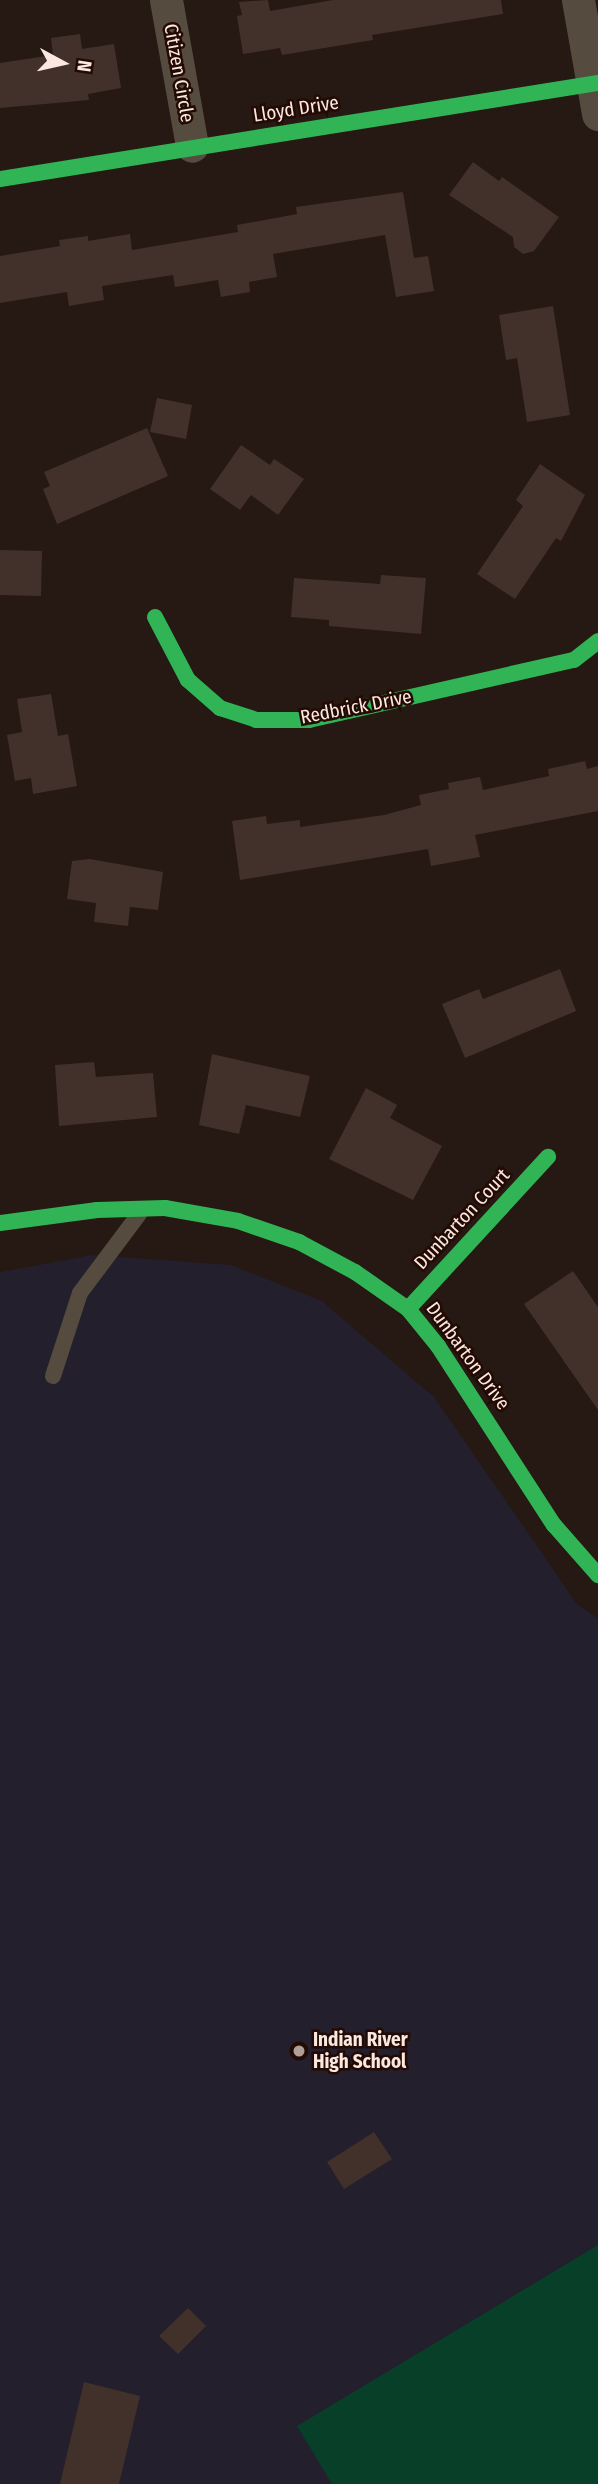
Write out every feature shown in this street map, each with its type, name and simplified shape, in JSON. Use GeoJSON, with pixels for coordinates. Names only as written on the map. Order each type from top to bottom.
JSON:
{"type":"FeatureCollection","features":[{"type":"Feature","properties":{"kind":"street","name":"Citizen Circle"},"geometry":{"type":"LineString","coordinates":[[166,0],[192,146]]}},
{"type":"Feature","properties":{"kind":"street"},"geometry":{"type":"LineString","coordinates":[[578,0],[596,94]]}},
{"type":"Feature","properties":{"kind":"street","name":"Lloyd Drive"},"geometry":{"type":"LineString","coordinates":[[0,179],[192,146],[596,94]]}},
{"type":"Feature","properties":{"kind":"street","name":"Redbrick Drive"},"geometry":{"type":"LineString","coordinates":[[155,617],[168,650],[188,680],[220,708],[256,720],[309,720],[574,660],[598,641]]}},
{"type":"Feature","properties":{"kind":"street","name":"Dunbarton Court"},"geometry":{"type":"LineString","coordinates":[[408,1309],[548,1157]]}},
{"type":"Feature","properties":{"kind":"street","name":"Dunbarton Drive"},"geometry":{"type":"LineString","coordinates":[[0,1223],[97,1210],[145,1208],[237,1222],[299,1242],[355,1272],[408,1309],[479,1404],[554,1525],[598,1575]]}},
{"type":"Feature","properties":{"kind":"lane"},"geometry":{"type":"LineString","coordinates":[[53,1376],[80,1293],[118,1236],[145,1208]]}},
{"type":"Feature","properties":{"kind":"shaded area","name":"Indian River High School"},"geometry":{"type":"Polygon","coordinates":[[[93,1255],[231,1265],[322,1301],[434,1397],[577,1604],[598,1618],[598,2484],[0,2484],[0,1272],[93,1255]]]}},
{"type":"Feature","properties":{"kind":"green space"},"geometry":{"type":"Polygon","coordinates":[[[598,2245],[598,2484],[332,2484],[297,2426],[598,2245]]]}},
{"type":"Feature","properties":{"kind":"building"},"geometry":{"type":"Polygon","coordinates":[[[268,0],[270,11],[333,0],[501,0],[503,14],[372,35],[373,40],[282,55],[280,48],[243,54],[237,16],[242,15],[239,2],[268,0]]]}},
{"type":"Feature","properties":{"kind":"building"},"geometry":{"type":"Polygon","coordinates":[[[80,34],[82,49],[114,44],[121,88],[88,94],[89,100],[0,108],[0,63],[53,55],[51,38],[80,34]]]}},
{"type":"Feature","properties":{"kind":"building"},"geometry":{"type":"Polygon","coordinates":[[[473,162],[499,181],[502,177],[559,217],[534,251],[523,254],[514,247],[513,237],[449,195],[473,162]]]}},
{"type":"Feature","properties":{"kind":"building"},"geometry":{"type":"Polygon","coordinates":[[[403,192],[414,258],[428,256],[434,291],[396,297],[385,235],[273,254],[277,277],[249,282],[250,292],[221,297],[218,280],[175,287],[173,275],[102,286],[104,300],[69,306],[67,292],[0,303],[0,256],[60,246],[59,240],[88,236],[88,241],[130,234],[132,250],[238,232],[237,225],[297,214],[296,207],[403,192]]]}},
{"type":"Feature","properties":{"kind":"building"},"geometry":{"type":"Polygon","coordinates":[[[553,306],[570,415],[527,422],[517,358],[506,360],[499,315],[553,306]]]}},
{"type":"Feature","properties":{"kind":"building"},"geometry":{"type":"Polygon","coordinates":[[[157,398],[192,405],[186,439],[150,432],[157,398]]]}},
{"type":"Feature","properties":{"kind":"building"},"geometry":{"type":"Polygon","coordinates":[[[147,428],[168,476],[57,524],[43,489],[50,486],[44,472],[147,428]]]}},
{"type":"Feature","properties":{"kind":"building"},"geometry":{"type":"Polygon","coordinates":[[[241,445],[270,465],[274,459],[304,479],[278,515],[251,495],[240,510],[210,489],[241,445]]]}},
{"type":"Feature","properties":{"kind":"building"},"geometry":{"type":"Polygon","coordinates":[[[540,464],[585,495],[561,541],[556,538],[515,599],[477,574],[523,506],[516,500],[540,464]]]}},
{"type":"Feature","properties":{"kind":"building"},"geometry":{"type":"Polygon","coordinates":[[[0,550],[42,551],[41,596],[0,595],[0,550]]]}},
{"type":"Feature","properties":{"kind":"building"},"geometry":{"type":"Polygon","coordinates":[[[381,575],[426,578],[421,634],[329,626],[329,620],[291,617],[294,578],[380,584],[381,575]]]}},
{"type":"Feature","properties":{"kind":"building"},"geometry":{"type":"Polygon","coordinates":[[[51,694],[58,736],[68,734],[77,786],[33,794],[31,778],[15,781],[7,735],[22,732],[17,699],[51,694]]]}},
{"type":"Feature","properties":{"kind":"building"},"geometry":{"type":"Polygon","coordinates":[[[585,761],[587,769],[598,766],[598,811],[475,835],[480,857],[431,866],[428,849],[240,880],[232,821],[266,816],[267,824],[300,820],[300,827],[384,815],[421,805],[419,795],[449,789],[448,783],[480,777],[483,790],[549,776],[548,769],[585,761]]]}},
{"type":"Feature","properties":{"kind":"building"},"geometry":{"type":"Polygon","coordinates":[[[90,859],[163,872],[158,910],[130,907],[128,926],[94,922],[96,903],[67,899],[72,861],[90,859]]]}},
{"type":"Feature","properties":{"kind":"building"},"geometry":{"type":"Polygon","coordinates":[[[560,969],[576,1011],[465,1058],[442,1004],[479,989],[483,999],[560,969]]]}},
{"type":"Feature","properties":{"kind":"building"},"geometry":{"type":"Polygon","coordinates":[[[212,1054],[310,1076],[300,1117],[246,1105],[239,1134],[199,1125],[212,1054]]]}},
{"type":"Feature","properties":{"kind":"building"},"geometry":{"type":"Polygon","coordinates":[[[94,1062],[96,1077],[153,1073],[157,1117],[59,1126],[55,1065],[94,1062]]]}},
{"type":"Feature","properties":{"kind":"building"},"geometry":{"type":"Polygon","coordinates":[[[366,1088],[397,1105],[390,1118],[442,1146],[413,1200],[329,1159],[366,1088]]]}},
{"type":"Feature","properties":{"kind":"building"},"geometry":{"type":"Polygon","coordinates":[[[573,1271],[598,1307],[598,1410],[524,1304],[573,1271]]]}},
{"type":"Feature","properties":{"kind":"building"},"geometry":{"type":"Polygon","coordinates":[[[374,2132],[392,2159],[344,2189],[327,2162],[374,2132]]]}},
{"type":"Feature","properties":{"kind":"building"},"geometry":{"type":"Polygon","coordinates":[[[188,2308],[206,2326],[178,2354],[159,2336],[188,2308]]]}},
{"type":"Feature","properties":{"kind":"building"},"geometry":{"type":"Polygon","coordinates":[[[84,2382],[140,2396],[119,2484],[60,2484],[84,2382]]]}},
{"type":"Feature","properties":{"kind":"traffic: fast"},"geometry":{"type":"LineString","coordinates":[[0,179],[598,83]]}},
{"type":"Feature","properties":{"kind":"traffic: fast"},"geometry":{"type":"LineString","coordinates":[[155,617],[188,680],[220,708],[256,720],[309,720],[574,660],[598,641]]}},
{"type":"Feature","properties":{"kind":"traffic: fast"},"geometry":{"type":"LineString","coordinates":[[408,1309],[548,1157]]}},
{"type":"Feature","properties":{"kind":"traffic: fast"},"geometry":{"type":"LineString","coordinates":[[0,1223],[97,1210],[165,1208],[238,1221],[299,1242],[355,1272],[408,1309],[438,1346],[554,1525],[598,1575]]}},
{"type":"Feature","properties":{"kind":"place","name":"Indian River High School"},"geometry":{"type":"Point","coordinates":[299,2051]}}]}
